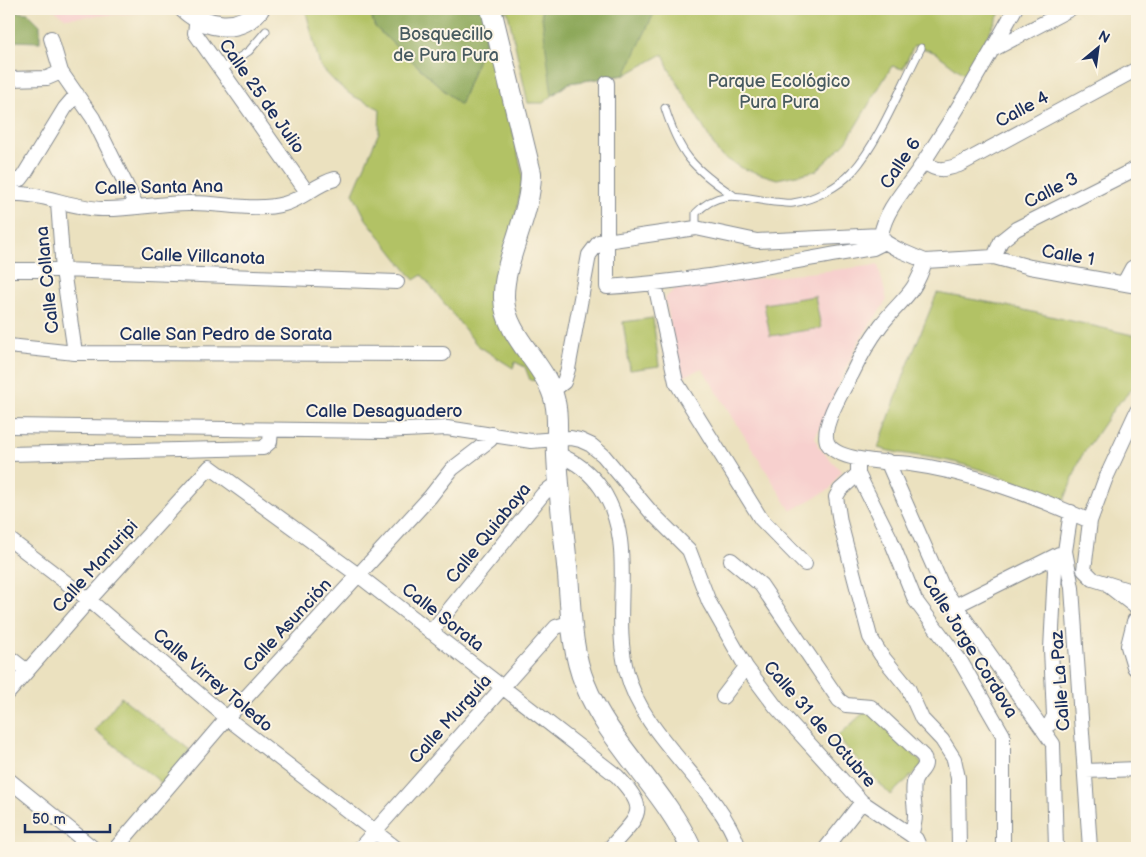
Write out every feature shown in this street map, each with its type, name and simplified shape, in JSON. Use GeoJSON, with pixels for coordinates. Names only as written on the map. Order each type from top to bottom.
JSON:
{"type":"FeatureCollection","features":[{"type":"Feature","properties":{"kind":"street"},"geometry":{"type":"LineString","coordinates":[[191,14],[214,25],[231,26],[243,22],[259,9]]}},
{"type":"Feature","properties":{"kind":"street"},"geometry":{"type":"LineString","coordinates":[[491,9],[531,173],[525,215],[504,288],[505,306],[520,338],[543,370],[556,404],[556,447],[559,487],[576,652],[584,682],[598,711],[681,826],[690,848]]}},
{"type":"Feature","properties":{"kind":"street","name":"Calle 6"},"geometry":{"type":"LineString","coordinates":[[883,239],[888,212],[924,162],[1015,9]]}},
{"type":"Feature","properties":{"kind":"street"},"geometry":{"type":"LineString","coordinates":[[992,50],[1070,9]]}},
{"type":"Feature","properties":{"kind":"street","name":"Calle 25 de Julio"},"geometry":{"type":"LineString","coordinates":[[191,14],[195,33],[307,192]]}},
{"type":"Feature","properties":{"kind":"street"},"geometry":{"type":"LineString","coordinates":[[52,38],[61,72],[77,94],[108,145],[137,207]]}},
{"type":"Feature","properties":{"kind":"street","name":"Calle 4"},"geometry":{"type":"LineString","coordinates":[[924,162],[934,170],[943,170],[959,165],[1137,69]]}},
{"type":"Feature","properties":{"kind":"street"},"geometry":{"type":"LineString","coordinates":[[9,79],[47,78],[61,72]]}},
{"type":"Feature","properties":{"kind":"street"},"geometry":{"type":"LineString","coordinates":[[607,83],[607,287],[655,284],[873,248],[883,239]]}},
{"type":"Feature","properties":{"kind":"street"},"geometry":{"type":"LineString","coordinates":[[9,182],[21,179],[24,176],[65,108],[77,94]]}},
{"type":"Feature","properties":{"kind":"street","name":"Calle 3"},"geometry":{"type":"LineString","coordinates":[[994,258],[1001,241],[1016,229],[1137,168]]}},
{"type":"Feature","properties":{"kind":"street","name":"Calle Santa Ana"},"geometry":{"type":"LineString","coordinates":[[9,193],[32,194],[58,203],[102,209],[192,202],[282,205],[294,201],[322,183],[335,179]]}},
{"type":"Feature","properties":{"kind":"street","name":"Calle Collana"},"geometry":{"type":"LineString","coordinates":[[58,203],[63,270],[75,353]]}},
{"type":"Feature","properties":{"kind":"street"},"geometry":{"type":"LineString","coordinates":[[552,391],[564,382],[568,369],[588,255],[599,242],[696,228],[757,241],[883,239],[924,261],[994,258]]}},
{"type":"Feature","properties":{"kind":"street","name":"Calle 1"},"geometry":{"type":"LineString","coordinates":[[994,258],[1030,267],[1130,284]]}},
{"type":"Feature","properties":{"kind":"street"},"geometry":{"type":"LineString","coordinates":[[924,261],[916,286],[882,324],[865,347],[831,415],[825,435],[827,443],[834,450],[858,459],[887,461],[962,472],[1071,512],[1090,521]]}},
{"type":"Feature","properties":{"kind":"street"},"geometry":{"type":"LineString","coordinates":[[1130,284],[1132,268],[1137,265]]}},
{"type":"Feature","properties":{"kind":"street","name":"Calle Villcanota"},"geometry":{"type":"LineString","coordinates":[[9,270],[63,270],[396,282]]}},
{"type":"Feature","properties":{"kind":"street"},"geometry":{"type":"LineString","coordinates":[[655,284],[676,382],[761,519],[805,564]]}},
{"type":"Feature","properties":{"kind":"street","name":"Calle San Pedro de Sorata"},"geometry":{"type":"LineString","coordinates":[[9,346],[75,353],[443,354]]}},
{"type":"Feature","properties":{"kind":"street"},"geometry":{"type":"LineString","coordinates":[[1135,593],[1093,579],[1084,570],[1090,521],[1137,411]]}},
{"type":"Feature","properties":{"kind":"street","name":"Calle Desaguadero"},"geometry":{"type":"LineString","coordinates":[[9,426],[270,430],[318,428],[383,431],[447,428],[492,434],[556,447]]}},
{"type":"Feature","properties":{"kind":"street"},"geometry":{"type":"LineString","coordinates":[[1119,452],[1137,428]]}},
{"type":"Feature","properties":{"kind":"street"},"geometry":{"type":"LineString","coordinates":[[9,454],[262,448],[270,442],[270,430]]}},
{"type":"Feature","properties":{"kind":"street","name":"Calle Asunción"},"geometry":{"type":"LineString","coordinates":[[116,848],[227,718],[452,469],[490,440],[492,434]]}},
{"type":"Feature","properties":{"kind":"street","name":"Calle 31 de Octubre"},"geometry":{"type":"LineString","coordinates":[[556,447],[571,438],[592,445],[689,550],[709,602],[746,667],[776,707],[862,802],[911,835],[916,839],[920,848]]}},
{"type":"Feature","properties":{"kind":"street"},"geometry":{"type":"LineString","coordinates":[[556,447],[588,472],[610,502],[617,521],[623,561],[620,606],[622,652],[632,691],[652,726],[696,779],[718,811],[734,836],[739,848]]}},
{"type":"Feature","properties":{"kind":"street"},"geometry":{"type":"LineString","coordinates":[[858,459],[858,474],[840,490],[836,497],[840,522],[865,619],[870,637],[880,655],[908,688],[922,719],[942,740],[954,758],[958,778],[959,848]]}},
{"type":"Feature","properties":{"kind":"street"},"geometry":{"type":"LineString","coordinates":[[887,461],[943,588],[1053,744],[1056,848]]}},
{"type":"Feature","properties":{"kind":"street","name":"Calle Sorata"},"geometry":{"type":"LineString","coordinates":[[210,467],[358,575],[617,776],[634,794],[638,803],[638,810],[633,820],[610,848]]}},
{"type":"Feature","properties":{"kind":"street","name":"Calle Manuripi"},"geometry":{"type":"LineString","coordinates":[[9,692],[89,600],[210,467]]}},
{"type":"Feature","properties":{"kind":"street","name":"Calle Jorge Cordova"},"geometry":{"type":"LineString","coordinates":[[858,474],[890,538],[915,600],[961,662],[1003,735],[1003,848]]}},
{"type":"Feature","properties":{"kind":"street","name":"Calle Quiabaya"},"geometry":{"type":"LineString","coordinates":[[431,632],[543,494],[550,488],[559,487]]}},
{"type":"Feature","properties":{"kind":"street","name":"Calle La Paz"},"geometry":{"type":"LineString","coordinates":[[1071,512],[1058,554],[1072,588],[1090,848]]}},
{"type":"Feature","properties":{"kind":"street","name":"Calle Virrey Toledo"},"geometry":{"type":"LineString","coordinates":[[9,539],[89,600],[227,718],[396,848]]}},
{"type":"Feature","properties":{"kind":"street"},"geometry":{"type":"LineString","coordinates":[[956,605],[1058,554]]}},
{"type":"Feature","properties":{"kind":"street"},"geometry":{"type":"LineString","coordinates":[[1041,727],[1050,724],[1054,716],[1051,649],[1055,570],[1058,554]]}},
{"type":"Feature","properties":{"kind":"street"},"geometry":{"type":"LineString","coordinates":[[731,560],[761,585],[839,700],[846,706],[872,707],[923,756],[925,767],[917,777],[914,786],[916,817],[911,835]]}},
{"type":"Feature","properties":{"kind":"street","name":"Calle Murguía"},"geometry":{"type":"LineString","coordinates":[[360,848],[556,628],[572,622]]}},
{"type":"Feature","properties":{"kind":"street"},"geometry":{"type":"LineString","coordinates":[[1137,622],[1131,646],[1137,666]]}},
{"type":"Feature","properties":{"kind":"street"},"geometry":{"type":"LineString","coordinates":[[9,657],[27,671]]}},
{"type":"Feature","properties":{"kind":"street"},"geometry":{"type":"LineString","coordinates":[[723,697],[746,667]]}},
{"type":"Feature","properties":{"kind":"street"},"geometry":{"type":"LineString","coordinates":[[1086,771],[1137,769]]}},
{"type":"Feature","properties":{"kind":"street"},"geometry":{"type":"LineString","coordinates":[[9,780],[93,848]]}},
{"type":"Feature","properties":{"kind":"street"},"geometry":{"type":"LineString","coordinates":[[826,848],[862,802]]}},
{"type":"Feature","properties":{"kind":"lane"},"geometry":{"type":"LineString","coordinates":[[220,70],[249,51],[266,31]]}},
{"type":"Feature","properties":{"kind":"lane"},"geometry":{"type":"LineString","coordinates":[[696,228],[696,213],[706,203],[722,196],[733,195],[792,204],[825,192],[853,172],[874,139],[921,48]]}},
{"type":"Feature","properties":{"kind":"lane"},"geometry":{"type":"LineString","coordinates":[[665,108],[674,136],[695,168],[733,195]]}},
{"type":"Feature","properties":{"kind":"shaded area"},"geometry":{"type":"Polygon","coordinates":[[[53,9],[138,9],[140,13],[65,18],[53,9]]]}},
{"type":"Feature","properties":{"kind":"shaded area"},"geometry":{"type":"Polygon","coordinates":[[[878,265],[887,300],[859,341],[815,437],[818,446],[841,471],[830,489],[791,511],[702,368],[681,378],[665,298],[676,288],[878,265]]]}},
{"type":"Feature","properties":{"kind":"green space"},"geometry":{"type":"Polygon","coordinates":[[[301,9],[369,9],[375,27],[460,105],[490,28],[523,176],[514,227],[500,278],[537,381],[530,380],[525,367],[515,362],[513,368],[477,345],[422,275],[414,280],[366,219],[353,193],[379,132],[380,109],[351,95],[320,66],[306,12],[301,9]]]}},
{"type":"Feature","properties":{"kind":"green space","name":"Bosquecillo de Pura Pura"},"geometry":{"type":"Polygon","coordinates":[[[369,9],[508,9],[490,28],[460,105],[375,27],[369,9]]]}},
{"type":"Feature","properties":{"kind":"green space","name":"Parque Ecológico Pura Pura"},"geometry":{"type":"Polygon","coordinates":[[[507,9],[1002,9],[966,76],[936,53],[914,45],[903,69],[892,66],[846,142],[816,171],[777,179],[741,168],[719,154],[669,69],[663,54],[625,75],[569,83],[543,103],[528,103],[507,9]]]}},
{"type":"Feature","properties":{"kind":"green space","name":"Bosquecillo de Pura Pura"},"geometry":{"type":"Polygon","coordinates":[[[541,9],[656,9],[625,75],[569,83],[552,95],[541,9]]]}},
{"type":"Feature","properties":{"kind":"green space"},"geometry":{"type":"Polygon","coordinates":[[[9,11],[28,13],[40,25],[40,42],[9,41],[9,11]]]}},
{"type":"Feature","properties":{"kind":"green space"},"geometry":{"type":"Polygon","coordinates":[[[937,293],[998,304],[1137,336],[1137,384],[1115,407],[1081,457],[1064,501],[1013,481],[951,461],[878,448],[907,367],[937,293]]]}},
{"type":"Feature","properties":{"kind":"green space"},"geometry":{"type":"Polygon","coordinates":[[[815,296],[821,328],[770,336],[764,304],[815,296]]]}},
{"type":"Feature","properties":{"kind":"green space"},"geometry":{"type":"Polygon","coordinates":[[[653,318],[659,366],[630,370],[623,322],[653,318]]]}},
{"type":"Feature","properties":{"kind":"green space"},"geometry":{"type":"Polygon","coordinates":[[[121,697],[190,750],[163,784],[95,730],[121,697]]]}},
{"type":"Feature","properties":{"kind":"green space"},"geometry":{"type":"Polygon","coordinates":[[[870,707],[923,765],[890,795],[837,737],[870,707]]]}}]}
